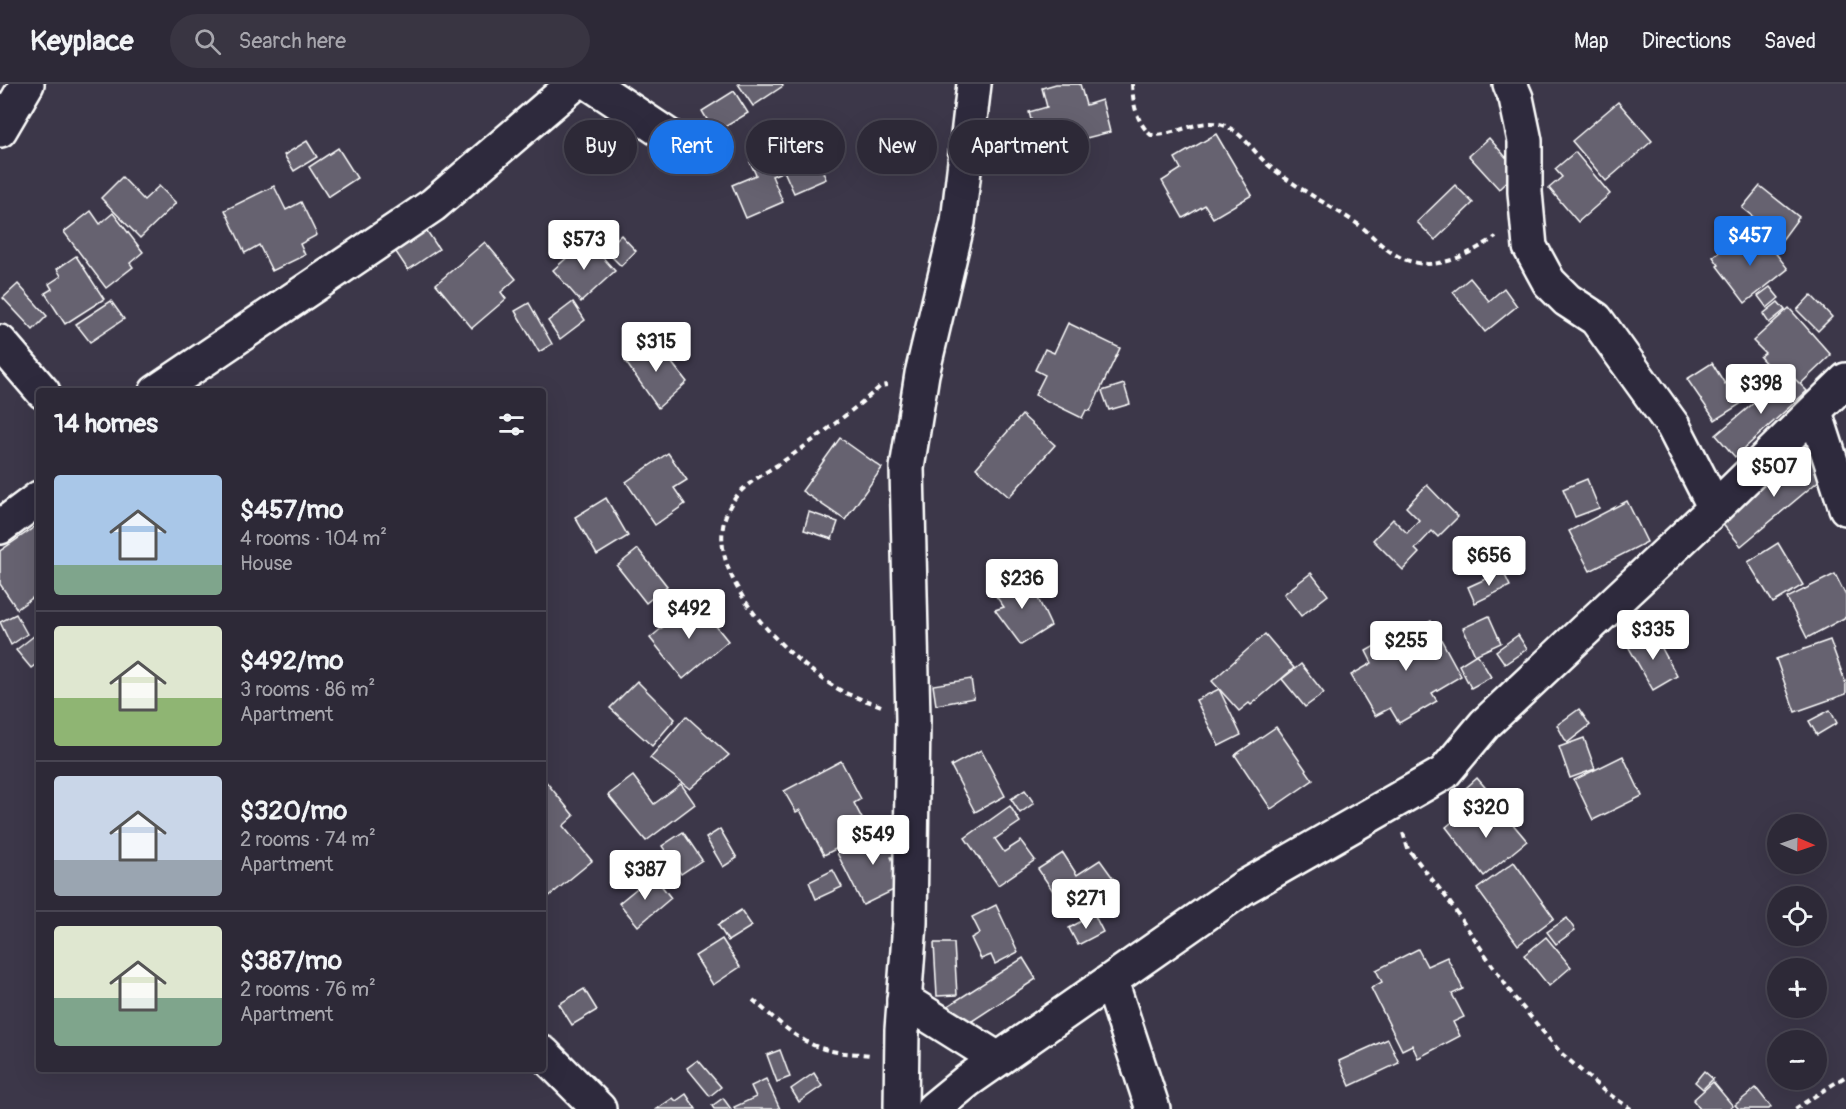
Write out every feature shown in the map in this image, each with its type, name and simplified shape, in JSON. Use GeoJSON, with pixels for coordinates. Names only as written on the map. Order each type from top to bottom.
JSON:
{"type":"FeatureCollection","features":[{"type":"Feature","properties":{"kind":"street"},"geometry":{"type":"LineString","coordinates":[[0,130],[27,84]]}},
{"type":"Feature","properties":{"kind":"street"},"geometry":{"type":"LineString","coordinates":[[162,388],[433,205],[574,84]]}},
{"type":"Feature","properties":{"kind":"street"},"geometry":{"type":"LineString","coordinates":[[591,84],[649,123]]}},
{"type":"Feature","properties":{"kind":"street"},"geometry":{"type":"LineString","coordinates":[[901,1109],[904,1000],[910,923],[913,719],[907,468],[922,374],[958,222],[974,84]]}},
{"type":"Feature","properties":{"kind":"street"},"geometry":{"type":"LineString","coordinates":[[1510,84],[1516,98],[1525,141],[1530,247],[1549,282],[1567,300],[1596,319],[1673,426],[1715,508]]}},
{"type":"Feature","properties":{"kind":"street"},"geometry":{"type":"LineString","coordinates":[[0,342],[40,388]]}},
{"type":"Feature","properties":{"kind":"street"},"geometry":{"type":"LineString","coordinates":[[933,1109],[998,1059],[1243,888],[1444,773],[1485,724],[1715,508],[1846,380]]}},
{"type":"Feature","properties":{"kind":"street"},"geometry":{"type":"LineString","coordinates":[[1815,412],[1846,508]]}},
{"type":"Feature","properties":{"kind":"street"},"geometry":{"type":"LineString","coordinates":[[0,527],[36,500]]}},
{"type":"Feature","properties":{"kind":"street"},"geometry":{"type":"LineString","coordinates":[[1111,981],[1153,1109]]}},
{"type":"Feature","properties":{"kind":"street"},"geometry":{"type":"LineString","coordinates":[[904,1000],[998,1059]]}},
{"type":"Feature","properties":{"kind":"street"},"geometry":{"type":"LineString","coordinates":[[546,1056],[599,1109]]}},
{"type":"Feature","properties":{"kind":"path"},"geometry":{"type":"LineString","coordinates":[[1132,84],[1139,119],[1143,128],[1151,135],[1172,134],[1213,122],[1226,127],[1237,133],[1265,162],[1296,187],[1361,226],[1390,251],[1407,261],[1426,264],[1444,263],[1469,254],[1527,218]]}},
{"type":"Feature","properties":{"kind":"path"},"geometry":{"type":"LineString","coordinates":[[913,719],[836,688],[808,667],[763,627],[734,584],[723,538],[727,512],[742,490],[835,425],[881,387],[922,374]]}},
{"type":"Feature","properties":{"kind":"path"},"geometry":{"type":"LineString","coordinates":[[1392,804],[1408,849],[1446,897],[1514,997],[1562,1053],[1603,1090],[1631,1109]]}},
{"type":"Feature","properties":{"kind":"path"},"geometry":{"type":"LineString","coordinates":[[753,1000],[801,1039],[815,1046],[829,1051],[876,1056],[901,1068]]}},
{"type":"Feature","properties":{"kind":"path"},"geometry":{"type":"LineString","coordinates":[[1795,1109],[1846,1076]]}},
{"type":"Feature","properties":{"kind":"path"},"geometry":{"type":"LineString","coordinates":[[1622,1103],[1625,1109]]}},
{"type":"Feature","properties":{"kind":"building"},"geometry":{"type":"Polygon","coordinates":[[[738,84],[782,84],[783,86],[753,106],[738,84]]]}},
{"type":"Feature","properties":{"kind":"building"},"geometry":{"type":"Polygon","coordinates":[[[1056,84],[1080,84],[1086,105],[1102,100],[1110,132],[1089,137],[1089,120],[1031,120],[1029,112],[1047,107],[1042,88],[1056,84]]]}},
{"type":"Feature","properties":{"kind":"building"},"geometry":{"type":"Polygon","coordinates":[[[734,91],[748,113],[734,121],[707,120],[702,111],[734,91]]]}},
{"type":"Feature","properties":{"kind":"building"},"geometry":{"type":"Polygon","coordinates":[[[1618,102],[1652,141],[1606,181],[1572,141],[1618,102]]]}},
{"type":"Feature","properties":{"kind":"building"},"geometry":{"type":"Polygon","coordinates":[[[1216,134],[1252,195],[1213,218],[1205,205],[1183,218],[1162,181],[1181,169],[1175,158],[1216,134]]]}},
{"type":"Feature","properties":{"kind":"building"},"geometry":{"type":"Polygon","coordinates":[[[1489,138],[1518,171],[1499,189],[1469,156],[1489,138]]]}},
{"type":"Feature","properties":{"kind":"building"},"geometry":{"type":"Polygon","coordinates":[[[307,141],[317,157],[294,171],[284,155],[307,141]]]}},
{"type":"Feature","properties":{"kind":"building"},"geometry":{"type":"Polygon","coordinates":[[[338,148],[357,178],[328,197],[309,167],[338,148]]]}},
{"type":"Feature","properties":{"kind":"building"},"geometry":{"type":"Polygon","coordinates":[[[1575,152],[1610,194],[1578,222],[1549,188],[1562,177],[1555,169],[1575,152]]]}},
{"type":"Feature","properties":{"kind":"building"},"geometry":{"type":"Polygon","coordinates":[[[777,174],[772,176],[783,202],[746,218],[732,185],[756,175],[777,174]]]}},
{"type":"Feature","properties":{"kind":"building"},"geometry":{"type":"Polygon","coordinates":[[[785,174],[824,174],[826,179],[794,193],[785,174]]]}},
{"type":"Feature","properties":{"kind":"building"},"geometry":{"type":"Polygon","coordinates":[[[122,177],[144,200],[159,186],[176,203],[140,238],[101,198],[122,177]]]}},
{"type":"Feature","properties":{"kind":"building"},"geometry":{"type":"Polygon","coordinates":[[[1455,185],[1473,203],[1435,240],[1417,222],[1455,185]]]}},
{"type":"Feature","properties":{"kind":"building"},"geometry":{"type":"Polygon","coordinates":[[[274,186],[286,210],[301,202],[317,235],[300,244],[305,255],[272,271],[259,245],[245,253],[225,210],[274,186]]]}},
{"type":"Feature","properties":{"kind":"building"},"geometry":{"type":"Polygon","coordinates":[[[1760,186],[1799,217],[1782,240],[1742,208],[1760,186]]]}},
{"type":"Feature","properties":{"kind":"building"},"geometry":{"type":"Polygon","coordinates":[[[91,211],[100,224],[113,213],[143,252],[130,263],[133,267],[106,288],[64,232],[91,211]]]}},
{"type":"Feature","properties":{"kind":"building"},"geometry":{"type":"Polygon","coordinates":[[[421,222],[439,249],[408,270],[390,243],[421,222]]]}},
{"type":"Feature","properties":{"kind":"building"},"geometry":{"type":"Polygon","coordinates":[[[1760,233],[1788,269],[1745,303],[1717,266],[1719,265],[1713,257],[1729,244],[1735,252],[1760,233]]]}},
{"type":"Feature","properties":{"kind":"building"},"geometry":{"type":"Polygon","coordinates":[[[621,235],[636,251],[621,266],[605,250],[621,235]]]}},
{"type":"Feature","properties":{"kind":"building"},"geometry":{"type":"Polygon","coordinates":[[[587,240],[615,271],[581,302],[553,270],[587,240]]]}},
{"type":"Feature","properties":{"kind":"building"},"geometry":{"type":"Polygon","coordinates":[[[485,242],[516,279],[501,292],[506,299],[472,328],[436,284],[485,242]]]}},
{"type":"Feature","properties":{"kind":"building"},"geometry":{"type":"Polygon","coordinates":[[[76,256],[104,299],[65,324],[45,293],[52,289],[49,284],[61,276],[57,269],[76,256]]]}},
{"type":"Feature","properties":{"kind":"building"},"geometry":{"type":"Polygon","coordinates":[[[1470,278],[1489,301],[1504,288],[1517,306],[1485,332],[1453,292],[1470,278]]]}},
{"type":"Feature","properties":{"kind":"building"},"geometry":{"type":"Polygon","coordinates":[[[18,284],[47,316],[33,330],[3,298],[18,284]]]}},
{"type":"Feature","properties":{"kind":"building"},"geometry":{"type":"Polygon","coordinates":[[[1770,287],[1779,298],[1767,308],[1758,296],[1770,287]]]}},
{"type":"Feature","properties":{"kind":"building"},"geometry":{"type":"Polygon","coordinates":[[[1811,295],[1832,317],[1818,331],[1797,310],[1811,295]]]}},
{"type":"Feature","properties":{"kind":"building"},"geometry":{"type":"Polygon","coordinates":[[[111,301],[124,319],[90,342],[76,324],[111,301]]]}},
{"type":"Feature","properties":{"kind":"building"},"geometry":{"type":"Polygon","coordinates":[[[573,302],[585,320],[560,339],[548,321],[573,302]]]}},
{"type":"Feature","properties":{"kind":"building"},"geometry":{"type":"Polygon","coordinates":[[[1778,302],[1785,310],[1769,323],[1763,314],[1778,302]]]}},
{"type":"Feature","properties":{"kind":"building"},"geometry":{"type":"Polygon","coordinates":[[[529,303],[552,344],[539,352],[515,311],[529,303]]]}},
{"type":"Feature","properties":{"kind":"building"},"geometry":{"type":"Polygon","coordinates":[[[1789,308],[1831,355],[1792,392],[1760,357],[1765,353],[1753,341],[1789,308]]]}},
{"type":"Feature","properties":{"kind":"building"},"geometry":{"type":"Polygon","coordinates":[[[1068,323],[1120,348],[1090,411],[1086,410],[1082,418],[1035,395],[1045,375],[1035,370],[1045,349],[1054,353],[1068,323]]]}},
{"type":"Feature","properties":{"kind":"building"},"geometry":{"type":"Polygon","coordinates":[[[653,339],[687,382],[658,408],[625,361],[653,339]]]}},
{"type":"Feature","properties":{"kind":"building"},"geometry":{"type":"Polygon","coordinates":[[[1712,363],[1725,384],[1759,364],[1789,373],[1715,420],[1687,379],[1712,363]]]}},
{"type":"Feature","properties":{"kind":"building"},"geometry":{"type":"Polygon","coordinates":[[[1789,373],[1807,391],[1735,457],[1716,435],[1789,373]]]}},
{"type":"Feature","properties":{"kind":"building"},"geometry":{"type":"Polygon","coordinates":[[[1124,384],[1130,404],[1109,410],[1102,391],[1124,384]]]}},
{"type":"Feature","properties":{"kind":"building"},"geometry":{"type":"Polygon","coordinates":[[[1022,415],[1055,445],[1009,497],[976,468],[1022,415]]]}},
{"type":"Feature","properties":{"kind":"building"},"geometry":{"type":"Polygon","coordinates":[[[840,438],[882,468],[845,520],[802,491],[840,438]]]}},
{"type":"Feature","properties":{"kind":"building"},"geometry":{"type":"Polygon","coordinates":[[[1808,449],[1828,473],[1741,546],[1720,521],[1808,449]]]}},
{"type":"Feature","properties":{"kind":"building"},"geometry":{"type":"Polygon","coordinates":[[[668,453],[687,480],[674,488],[685,504],[655,525],[626,482],[668,453]]]}},
{"type":"Feature","properties":{"kind":"building"},"geometry":{"type":"Polygon","coordinates":[[[1587,479],[1599,508],[1575,517],[1563,489],[1587,479]]]}},
{"type":"Feature","properties":{"kind":"building"},"geometry":{"type":"Polygon","coordinates":[[[1427,485],[1458,517],[1438,537],[1432,531],[1415,549],[1419,553],[1403,570],[1373,540],[1393,519],[1407,533],[1419,520],[1406,507],[1427,485]]]}},
{"type":"Feature","properties":{"kind":"building"},"geometry":{"type":"Polygon","coordinates":[[[606,498],[628,536],[597,555],[575,517],[606,498]]]}},
{"type":"Feature","properties":{"kind":"building"},"geometry":{"type":"Polygon","coordinates":[[[1627,501],[1647,542],[1590,571],[1569,531],[1627,501]]]}},
{"type":"Feature","properties":{"kind":"building"},"geometry":{"type":"Polygon","coordinates":[[[809,512],[838,522],[832,539],[804,530],[809,512]]]}},
{"type":"Feature","properties":{"kind":"building"},"geometry":{"type":"Polygon","coordinates":[[[36,526],[36,595],[17,609],[0,584],[0,551],[36,526]]]}},
{"type":"Feature","properties":{"kind":"building"},"geometry":{"type":"Polygon","coordinates":[[[1778,543],[1803,585],[1773,603],[1748,562],[1778,543]]]}},
{"type":"Feature","properties":{"kind":"building"},"geometry":{"type":"Polygon","coordinates":[[[638,549],[667,586],[646,603],[617,566],[638,549]]]}},
{"type":"Feature","properties":{"kind":"building"},"geometry":{"type":"Polygon","coordinates":[[[1503,571],[1510,586],[1475,603],[1468,587],[1503,571]]]}},
{"type":"Feature","properties":{"kind":"building"},"geometry":{"type":"Polygon","coordinates":[[[1311,573],[1328,595],[1301,616],[1284,594],[1311,573]]]}},
{"type":"Feature","properties":{"kind":"building"},"geometry":{"type":"Polygon","coordinates":[[[1835,574],[1846,596],[1846,617],[1807,638],[1787,598],[1835,574]]]}},
{"type":"Feature","properties":{"kind":"building"},"geometry":{"type":"Polygon","coordinates":[[[1027,575],[1051,626],[1021,645],[995,610],[1004,607],[993,592],[1027,575]]]}},
{"type":"Feature","properties":{"kind":"building"},"geometry":{"type":"Polygon","coordinates":[[[695,600],[728,641],[683,679],[650,638],[695,600]]]}},
{"type":"Feature","properties":{"kind":"building"},"geometry":{"type":"Polygon","coordinates":[[[16,614],[27,634],[11,645],[0,622],[16,614]]]}},
{"type":"Feature","properties":{"kind":"building"},"geometry":{"type":"Polygon","coordinates":[[[1489,616],[1501,643],[1475,655],[1463,628],[1489,616]]]}},
{"type":"Feature","properties":{"kind":"building"},"geometry":{"type":"Polygon","coordinates":[[[1431,621],[1461,676],[1432,693],[1437,701],[1399,723],[1390,708],[1375,716],[1351,675],[1372,663],[1366,651],[1410,626],[1413,631],[1431,621]]]}},
{"type":"Feature","properties":{"kind":"building"},"geometry":{"type":"Polygon","coordinates":[[[1653,632],[1677,676],[1653,690],[1628,646],[1653,632]]]}},
{"type":"Feature","properties":{"kind":"building"},"geometry":{"type":"Polygon","coordinates":[[[36,634],[36,664],[31,668],[16,650],[36,634]]]}},
{"type":"Feature","properties":{"kind":"building"},"geometry":{"type":"Polygon","coordinates":[[[1265,634],[1294,668],[1251,705],[1249,703],[1239,711],[1212,681],[1265,634]]]}},
{"type":"Feature","properties":{"kind":"building"},"geometry":{"type":"Polygon","coordinates":[[[1518,635],[1527,649],[1505,664],[1496,651],[1518,635]]]}},
{"type":"Feature","properties":{"kind":"building"},"geometry":{"type":"Polygon","coordinates":[[[1830,640],[1846,684],[1846,694],[1795,712],[1776,659],[1830,640]]]}},
{"type":"Feature","properties":{"kind":"building"},"geometry":{"type":"Polygon","coordinates":[[[1478,655],[1491,677],[1471,688],[1459,665],[1478,655]]]}},
{"type":"Feature","properties":{"kind":"building"},"geometry":{"type":"Polygon","coordinates":[[[1301,664],[1324,693],[1305,707],[1282,679],[1301,664]]]}},
{"type":"Feature","properties":{"kind":"building"},"geometry":{"type":"Polygon","coordinates":[[[971,679],[974,698],[936,705],[933,685],[971,679]]]}},
{"type":"Feature","properties":{"kind":"building"},"geometry":{"type":"Polygon","coordinates":[[[637,681],[675,719],[652,746],[610,708],[637,681]]]}},
{"type":"Feature","properties":{"kind":"building"},"geometry":{"type":"Polygon","coordinates":[[[1219,689],[1241,735],[1219,746],[1196,700],[1219,689]]]}},
{"type":"Feature","properties":{"kind":"building"},"geometry":{"type":"Polygon","coordinates":[[[1579,709],[1590,725],[1567,743],[1557,725],[1579,709]]]}},
{"type":"Feature","properties":{"kind":"building"},"geometry":{"type":"Polygon","coordinates":[[[1830,710],[1837,723],[1817,735],[1809,721],[1830,710]]]}},
{"type":"Feature","properties":{"kind":"building"},"geometry":{"type":"Polygon","coordinates":[[[686,716],[729,755],[690,789],[650,758],[686,716]]]}},
{"type":"Feature","properties":{"kind":"building"},"geometry":{"type":"Polygon","coordinates":[[[1276,727],[1313,780],[1271,809],[1235,755],[1276,727]]]}},
{"type":"Feature","properties":{"kind":"building"},"geometry":{"type":"Polygon","coordinates":[[[1584,738],[1595,769],[1570,778],[1559,747],[1584,738]]]}},
{"type":"Feature","properties":{"kind":"building"},"geometry":{"type":"Polygon","coordinates":[[[981,750],[1005,796],[975,812],[951,766],[981,750]]]}},
{"type":"Feature","properties":{"kind":"building"},"geometry":{"type":"Polygon","coordinates":[[[1623,756],[1642,796],[1593,820],[1574,780],[1623,756]]]}},
{"type":"Feature","properties":{"kind":"building"},"geometry":{"type":"Polygon","coordinates":[[[841,761],[861,799],[854,803],[869,832],[824,855],[800,810],[796,812],[784,791],[841,761]]]}},
{"type":"Feature","properties":{"kind":"building"},"geometry":{"type":"Polygon","coordinates":[[[633,776],[654,804],[681,784],[695,804],[646,841],[608,795],[633,776]]]}},
{"type":"Feature","properties":{"kind":"building"},"geometry":{"type":"Polygon","coordinates":[[[1477,778],[1490,793],[1470,809],[1458,795],[1477,778]]]}},
{"type":"Feature","properties":{"kind":"building"},"geometry":{"type":"Polygon","coordinates":[[[546,782],[574,816],[563,826],[592,861],[547,898],[546,782]]]}},
{"type":"Feature","properties":{"kind":"building"},"geometry":{"type":"Polygon","coordinates":[[[1025,790],[1034,803],[1020,813],[1011,799],[1025,790]]]}},
{"type":"Feature","properties":{"kind":"building"},"geometry":{"type":"Polygon","coordinates":[[[1010,806],[1020,822],[995,839],[1004,852],[1021,841],[1035,860],[998,885],[965,838],[1010,806]]]}},
{"type":"Feature","properties":{"kind":"building"},"geometry":{"type":"Polygon","coordinates":[[[1468,809],[1480,823],[1501,810],[1527,841],[1484,876],[1446,827],[1468,809]]]}},
{"type":"Feature","properties":{"kind":"building"},"geometry":{"type":"Polygon","coordinates":[[[720,829],[737,858],[723,867],[706,838],[720,829]]]}},
{"type":"Feature","properties":{"kind":"building"},"geometry":{"type":"Polygon","coordinates":[[[892,829],[902,852],[891,857],[904,885],[863,905],[837,853],[892,829]]]}},
{"type":"Feature","properties":{"kind":"building"},"geometry":{"type":"Polygon","coordinates":[[[683,832],[702,860],[681,874],[662,846],[683,832]]]}},
{"type":"Feature","properties":{"kind":"building"},"geometry":{"type":"Polygon","coordinates":[[[1063,853],[1077,875],[1100,860],[1113,878],[1066,910],[1038,869],[1063,853]]]}},
{"type":"Feature","properties":{"kind":"building"},"geometry":{"type":"Polygon","coordinates":[[[1514,862],[1554,918],[1518,945],[1477,889],[1514,862]]]}},
{"type":"Feature","properties":{"kind":"building"},"geometry":{"type":"Polygon","coordinates":[[[833,870],[842,887],[816,899],[809,882],[833,870]]]}},
{"type":"Feature","properties":{"kind":"building"},"geometry":{"type":"Polygon","coordinates":[[[653,875],[671,898],[638,926],[619,903],[653,875]]]}},
{"type":"Feature","properties":{"kind":"building"},"geometry":{"type":"Polygon","coordinates":[[[996,905],[1018,952],[995,964],[991,955],[981,959],[971,938],[980,933],[972,917],[996,905]]]}},
{"type":"Feature","properties":{"kind":"building"},"geometry":{"type":"Polygon","coordinates":[[[741,910],[752,926],[728,941],[718,925],[741,910]]]}},
{"type":"Feature","properties":{"kind":"building"},"geometry":{"type":"Polygon","coordinates":[[[1094,914],[1103,932],[1078,945],[1069,928],[1094,914]]]}},
{"type":"Feature","properties":{"kind":"building"},"geometry":{"type":"Polygon","coordinates":[[[1567,918],[1575,930],[1556,944],[1547,932],[1567,918]]]}},
{"type":"Feature","properties":{"kind":"building"},"geometry":{"type":"Polygon","coordinates":[[[1546,937],[1571,967],[1549,986],[1524,955],[1546,937]]]}},
{"type":"Feature","properties":{"kind":"building"},"geometry":{"type":"Polygon","coordinates":[[[722,939],[740,967],[713,985],[695,956],[722,939]]]}},
{"type":"Feature","properties":{"kind":"building"},"geometry":{"type":"Polygon","coordinates":[[[934,943],[954,943],[957,995],[937,996],[934,943]]]}},
{"type":"Feature","properties":{"kind":"building"},"geometry":{"type":"Polygon","coordinates":[[[1418,949],[1427,966],[1447,957],[1463,989],[1452,994],[1464,1017],[1453,1022],[1460,1036],[1418,1058],[1412,1045],[1402,1050],[1371,988],[1382,982],[1376,970],[1418,949]]]}},
{"type":"Feature","properties":{"kind":"building"},"geometry":{"type":"Polygon","coordinates":[[[1023,958],[1036,979],[957,1031],[943,1009],[1023,958]]]}},
{"type":"Feature","properties":{"kind":"building"},"geometry":{"type":"Polygon","coordinates":[[[584,989],[597,1010],[572,1025],[559,1004],[584,989]]]}},
{"type":"Feature","properties":{"kind":"building"},"geometry":{"type":"Polygon","coordinates":[[[1388,1039],[1399,1063],[1350,1086],[1339,1061],[1388,1039]]]}},
{"type":"Feature","properties":{"kind":"building"},"geometry":{"type":"Polygon","coordinates":[[[780,1050],[790,1077],[777,1082],[767,1055],[780,1050]]]}},
{"type":"Feature","properties":{"kind":"building"},"geometry":{"type":"Polygon","coordinates":[[[698,1060],[721,1087],[710,1096],[687,1068],[698,1060]]]}},
{"type":"Feature","properties":{"kind":"building"},"geometry":{"type":"Polygon","coordinates":[[[1704,1071],[1713,1079],[1703,1089],[1695,1082],[1704,1071]]]}},
{"type":"Feature","properties":{"kind":"building"},"geometry":{"type":"Polygon","coordinates":[[[814,1073],[822,1086],[799,1102],[791,1089],[814,1073]]]}},
{"type":"Feature","properties":{"kind":"building"},"geometry":{"type":"Polygon","coordinates":[[[766,1079],[780,1109],[735,1109],[734,1107],[756,1097],[751,1086],[766,1079]]]}},
{"type":"Feature","properties":{"kind":"building"},"geometry":{"type":"Polygon","coordinates":[[[1713,1082],[1733,1106],[1729,1109],[1700,1109],[1693,1100],[1713,1082]]]}},
{"type":"Feature","properties":{"kind":"building"},"geometry":{"type":"Polygon","coordinates":[[[1756,1088],[1771,1107],[1769,1109],[1739,1109],[1735,1105],[1756,1088]]]}},
{"type":"Feature","properties":{"kind":"building"},"geometry":{"type":"Polygon","coordinates":[[[686,1094],[696,1109],[657,1109],[673,1098],[676,1101],[686,1094]]]}},
{"type":"Feature","properties":{"kind":"building"},"geometry":{"type":"Polygon","coordinates":[[[723,1098],[731,1109],[714,1109],[712,1106],[723,1098]]]}}]}
